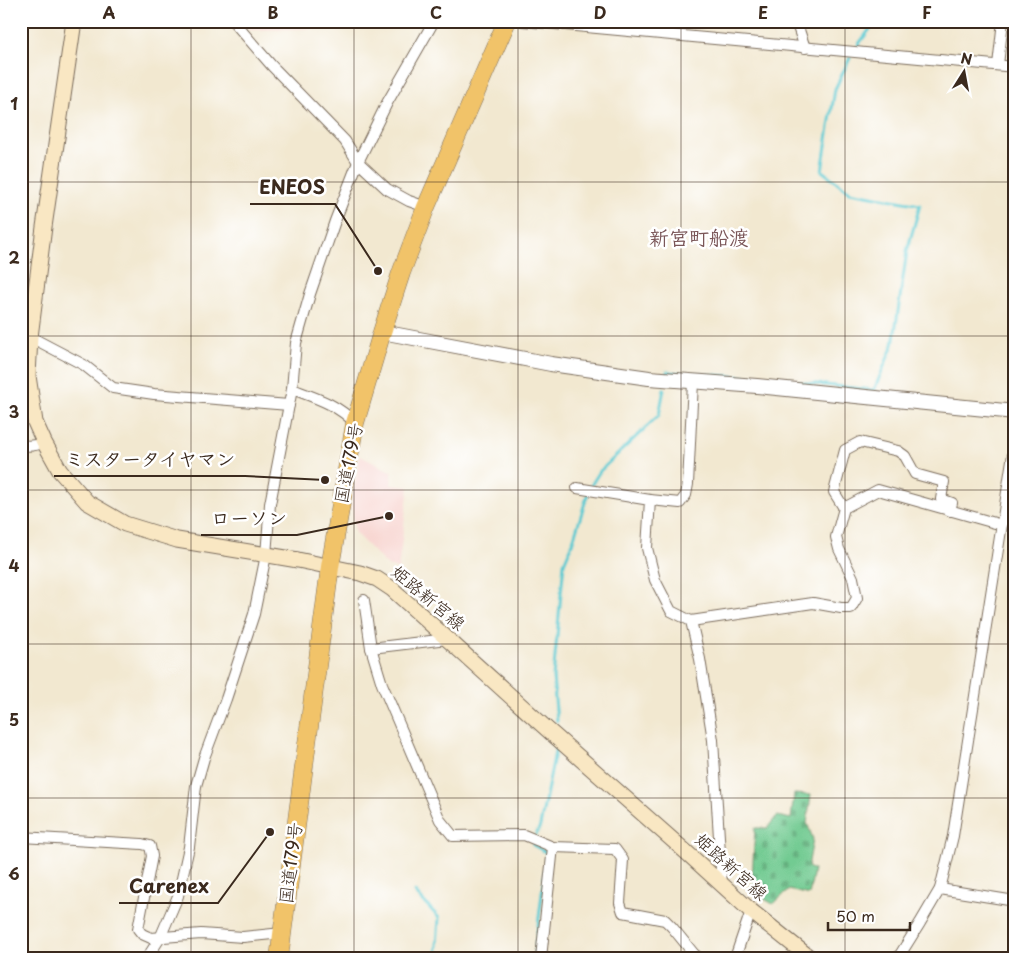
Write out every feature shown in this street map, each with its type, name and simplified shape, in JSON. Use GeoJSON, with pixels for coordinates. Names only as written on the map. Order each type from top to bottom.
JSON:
{"type":"FeatureCollection","features":[{"type":"Feature","properties":{"kind":"highway","name":"国道179号"},"geometry":{"type":"LineString","coordinates":[[279,958],[330,567],[356,423],[401,273],[426,207],[507,21]]}},
{"type":"Feature","properties":{"kind":"main road","name":"姫路新宮線"},"geometry":{"type":"LineString","coordinates":[[74,21],[26,335],[28,376],[35,422],[60,471],[87,502],[124,524],[177,540],[298,560],[360,573],[377,579],[392,588],[548,730],[686,851],[750,911],[810,958]]}},
{"type":"Feature","properties":{"kind":"street"},"geometry":{"type":"LineString","coordinates":[[233,21],[272,66],[345,141],[358,162],[387,189],[409,201],[426,207]]}},
{"type":"Feature","properties":{"kind":"street"},"geometry":{"type":"LineString","coordinates":[[147,958],[160,938],[178,896],[189,847],[196,786],[254,614],[266,555],[270,504],[292,389],[296,343],[310,294],[358,162],[387,103],[434,21]]}},
{"type":"Feature","properties":{"kind":"street"},"geometry":{"type":"LineString","coordinates":[[522,21],[1015,67]]}},
{"type":"Feature","properties":{"kind":"street"},"geometry":{"type":"LineString","coordinates":[[796,21],[805,48]]}},
{"type":"Feature","properties":{"kind":"street"},"geometry":{"type":"LineString","coordinates":[[998,65],[1003,21]]}},
{"type":"Feature","properties":{"kind":"street"},"geometry":{"type":"LineString","coordinates":[[382,332],[551,364],[649,378],[767,387],[1015,412]]}},
{"type":"Feature","properties":{"kind":"street"},"geometry":{"type":"LineString","coordinates":[[26,335],[84,365],[113,388],[154,394],[289,404]]}},
{"type":"Feature","properties":{"kind":"street"},"geometry":{"type":"LineString","coordinates":[[578,488],[650,500],[680,502],[686,495],[693,382]]}},
{"type":"Feature","properties":{"kind":"street"},"geometry":{"type":"LineString","coordinates":[[292,389],[329,403],[356,423]]}},
{"type":"Feature","properties":{"kind":"street"},"geometry":{"type":"LineString","coordinates":[[898,958],[940,888],[953,836],[1015,441]]}},
{"type":"Feature","properties":{"kind":"street"},"geometry":{"type":"LineString","coordinates":[[21,445],[27,447],[35,446],[44,442]]}},
{"type":"Feature","properties":{"kind":"street"},"geometry":{"type":"LineString","coordinates":[[844,508],[834,492],[845,450],[860,442],[898,450],[905,456],[915,474],[944,482],[941,499],[952,503],[950,511]]}},
{"type":"Feature","properties":{"kind":"street"},"geometry":{"type":"LineString","coordinates":[[650,500],[647,548],[655,580],[671,611],[691,621],[813,604],[851,608],[857,598],[853,578],[838,549],[836,537],[844,508],[878,490],[1002,525]]}},
{"type":"Feature","properties":{"kind":"street"},"geometry":{"type":"LineString","coordinates":[[364,600],[371,648],[382,684],[440,820],[453,836],[524,835],[553,847],[615,849],[624,860],[620,904],[623,912],[665,920],[699,958]]}},
{"type":"Feature","properties":{"kind":"street"},"geometry":{"type":"LineString","coordinates":[[691,621],[700,660],[713,740],[722,886]]}},
{"type":"Feature","properties":{"kind":"street"},"geometry":{"type":"LineString","coordinates":[[371,648],[447,639]]}},
{"type":"Feature","properties":{"kind":"street"},"geometry":{"type":"LineString","coordinates":[[21,837],[150,846],[152,856],[138,929],[142,934],[150,938],[201,934],[243,937],[282,932]]}},
{"type":"Feature","properties":{"kind":"street"},"geometry":{"type":"LineString","coordinates":[[541,958],[553,847]]}},
{"type":"Feature","properties":{"kind":"street"},"geometry":{"type":"LineString","coordinates":[[940,888],[1015,901]]}},
{"type":"Feature","properties":{"kind":"street"},"geometry":{"type":"LineString","coordinates":[[735,958],[750,911]]}},
{"type":"Feature","properties":{"kind":"shaded area"},"geometry":{"type":"Polygon","coordinates":[[[243,21],[324,21],[321,28],[251,30],[243,21]]]}},
{"type":"Feature","properties":{"kind":"shaded area"},"geometry":{"type":"Polygon","coordinates":[[[360,456],[392,472],[391,485],[409,487],[398,569],[388,566],[355,533],[352,501],[360,456]]]}},
{"type":"Feature","properties":{"kind":"green space"},"geometry":{"type":"Polygon","coordinates":[[[794,794],[811,795],[807,823],[813,839],[808,867],[814,870],[809,895],[789,890],[773,904],[749,890],[755,880],[752,878],[755,828],[767,828],[777,816],[791,819],[794,794]]]}},
{"type":"Feature","properties":{"kind":"waterway"},"geometry":{"type":"LineString","coordinates":[[858,45],[876,21]]}},
{"type":"Feature","properties":{"kind":"waterway"},"geometry":{"type":"LineString","coordinates":[[667,372],[759,378],[874,390],[893,345],[907,251],[920,205],[850,192],[822,171],[835,89],[850,58]]}},
{"type":"Feature","properties":{"kind":"waterway"},"geometry":{"type":"LineString","coordinates":[[590,487],[600,471],[659,415],[664,389]]}},
{"type":"Feature","properties":{"kind":"waterway"},"geometry":{"type":"LineString","coordinates":[[557,721],[553,677],[564,563],[588,493]]}},
{"type":"Feature","properties":{"kind":"waterway"},"geometry":{"type":"LineString","coordinates":[[536,835],[540,826],[556,747]]}},
{"type":"Feature","properties":{"kind":"waterway"},"geometry":{"type":"LineString","coordinates":[[534,842],[533,845],[547,853],[534,958]]}},
{"type":"Feature","properties":{"kind":"waterway"},"geometry":{"type":"LineString","coordinates":[[415,892],[439,918],[436,958]]}},
{"type":"Feature","properties":{"kind":"place","name":"ENEOS"},"geometry":{"type":"Point","coordinates":[378,271]}},
{"type":"Feature","properties":{"kind":"place","name":"ミスタータイヤマン"},"geometry":{"type":"Point","coordinates":[325,480]}},
{"type":"Feature","properties":{"kind":"place","name":"ローソン"},"geometry":{"type":"Point","coordinates":[389,516]}},
{"type":"Feature","properties":{"kind":"place","name":"Carenex"},"geometry":{"type":"Point","coordinates":[270,832]}},
{"type":"Feature","properties":{"kind":"district","name":"新宮町船渡"},"geometry":{"type":"Point","coordinates":[699,238]}}]}
